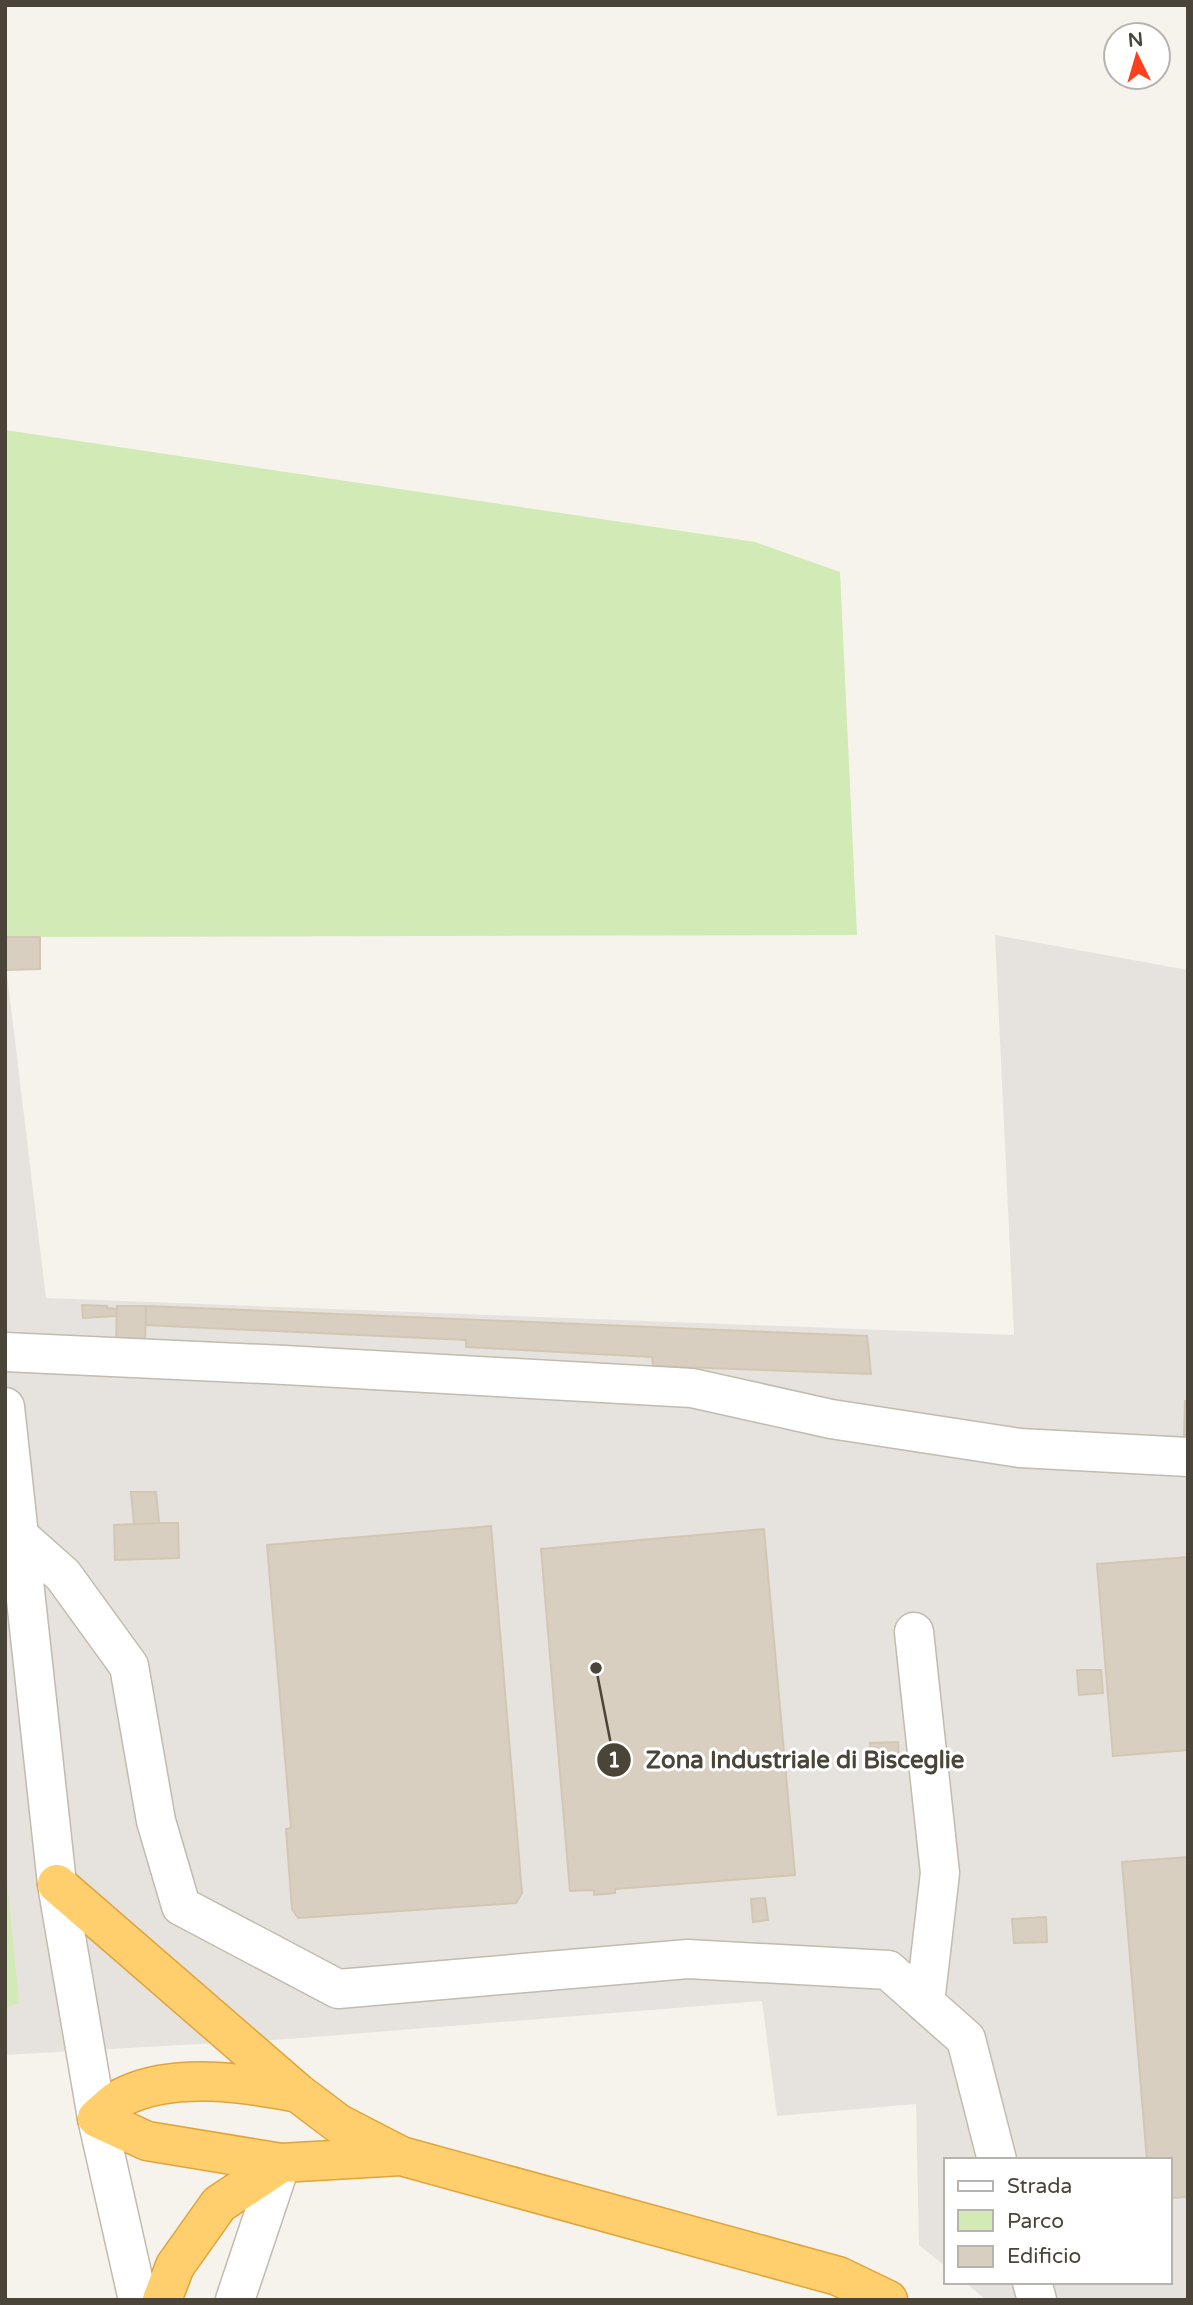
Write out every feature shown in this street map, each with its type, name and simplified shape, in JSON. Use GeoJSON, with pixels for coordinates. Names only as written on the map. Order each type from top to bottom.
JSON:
{"type":"FeatureCollection","features":[{"type":"Feature","properties":{"kind":"highway"},"geometry":{"type":"LineString","coordinates":[[57,1884],[298,2093],[339,2124],[401,2156],[838,2276],[888,2300]]}},
{"type":"Feature","properties":{"kind":"highway"},"geometry":{"type":"LineString","coordinates":[[298,2093],[257,2085],[203,2082],[153,2086],[124,2095],[97,2118],[147,2141],[281,2163],[401,2156]]}},
{"type":"Feature","properties":{"kind":"highway"},"geometry":{"type":"LineString","coordinates":[[162,2300],[175,2266],[219,2204],[281,2163]]}},
{"type":"Feature","properties":{"kind":"street"},"geometry":{"type":"LineString","coordinates":[[5,1352],[285,1364],[692,1388],[831,1419],[1020,1448],[1188,1457]]}},
{"type":"Feature","properties":{"kind":"street"},"geometry":{"type":"LineString","coordinates":[[5,1408],[57,1884],[97,2118],[138,2300]]}},
{"type":"Feature","properties":{"kind":"street"},"geometry":{"type":"LineString","coordinates":[[19,1536],[63,1574],[129,1666],[156,1821],[181,1906],[338,1989],[688,1958],[888,1970],[966,2039],[996,2158]]}},
{"type":"Feature","properties":{"kind":"street"},"geometry":{"type":"LineString","coordinates":[[914,1632],[940,1873],[925,2003]]}},
{"type":"Feature","properties":{"kind":"street"},"geometry":{"type":"LineString","coordinates":[[235,2300],[281,2163]]}},
{"type":"Feature","properties":{"kind":"shaded area"},"geometry":{"type":"Polygon","coordinates":[[[995,935],[1188,970],[1188,2300],[986,2300],[967,2284],[1172,2284],[1172,2158],[944,2158],[944,2265],[919,2245],[916,2104],[777,2116],[762,2001],[289,2039],[5,2055],[5,958],[46,1298],[1014,1335],[995,935]]]}},
{"type":"Feature","properties":{"kind":"green space"},"geometry":{"type":"Polygon","coordinates":[[[5,430],[755,542],[840,572],[857,935],[5,937],[5,430]]]}},
{"type":"Feature","properties":{"kind":"green space"},"geometry":{"type":"Polygon","coordinates":[[[5,1859],[19,2003],[5,2008],[5,1859]]]}},
{"type":"Feature","properties":{"kind":"building"},"geometry":{"type":"Polygon","coordinates":[[[5,937],[40,937],[40,969],[5,970],[5,937]]]}},
{"type":"Feature","properties":{"kind":"building"},"geometry":{"type":"Polygon","coordinates":[[[82,1305],[117,1309],[117,1316],[83,1318],[82,1305]]]}},
{"type":"Feature","properties":{"kind":"building"},"geometry":{"type":"Polygon","coordinates":[[[117,1306],[146,1306],[145,1343],[116,1342],[117,1306]]]}},
{"type":"Feature","properties":{"kind":"building"},"geometry":{"type":"Polygon","coordinates":[[[146,1306],[867,1336],[871,1374],[653,1366],[652,1357],[466,1347],[466,1340],[146,1325],[146,1306]]]}},
{"type":"Feature","properties":{"kind":"building"},"geometry":{"type":"Polygon","coordinates":[[[1185,1401],[1188,1402],[1188,1435],[1184,1435],[1185,1401]]]}},
{"type":"Feature","properties":{"kind":"building"},"geometry":{"type":"Polygon","coordinates":[[[131,1492],[156,1492],[159,1523],[134,1524],[131,1492]]]}},
{"type":"Feature","properties":{"kind":"building"},"geometry":{"type":"Polygon","coordinates":[[[178,1523],[179,1558],[115,1560],[114,1525],[178,1523]]]}},
{"type":"Feature","properties":{"kind":"building"},"geometry":{"type":"Polygon","coordinates":[[[491,1526],[522,1893],[516,1903],[298,1918],[292,1909],[286,1829],[291,1828],[267,1545],[491,1526]]]}},
{"type":"Feature","properties":{"kind":"building"},"geometry":{"type":"Polygon","coordinates":[[[764,1529],[795,1875],[615,1889],[615,1893],[594,1895],[594,1890],[570,1891],[541,1549],[764,1529]]]}},
{"type":"Feature","properties":{"kind":"building"},"geometry":{"type":"Polygon","coordinates":[[[1188,1557],[1188,1750],[1113,1756],[1097,1564],[1188,1557]]]}},
{"type":"Feature","properties":{"kind":"building"},"geometry":{"type":"Polygon","coordinates":[[[1077,1670],[1101,1670],[1103,1693],[1079,1695],[1077,1670]]]}},
{"type":"Feature","properties":{"kind":"building"},"geometry":{"type":"Polygon","coordinates":[[[898,1742],[899,1760],[872,1762],[870,1743],[898,1742]]]}},
{"type":"Feature","properties":{"kind":"building"},"geometry":{"type":"Polygon","coordinates":[[[1188,1857],[1188,2197],[1172,2198],[1172,2158],[1147,2158],[1122,1862],[1188,1857]]]}},
{"type":"Feature","properties":{"kind":"building"},"geometry":{"type":"Polygon","coordinates":[[[765,1898],[768,1920],[753,1922],[751,1899],[765,1898]]]}},
{"type":"Feature","properties":{"kind":"building"},"geometry":{"type":"Polygon","coordinates":[[[1046,1917],[1047,1942],[1014,1943],[1012,1919],[1046,1917]]]}},
{"type":"Feature","properties":{"kind":"place","name":"Zona Industriale di Bisceglie"},"geometry":{"type":"Point","coordinates":[596,1668]}}]}
